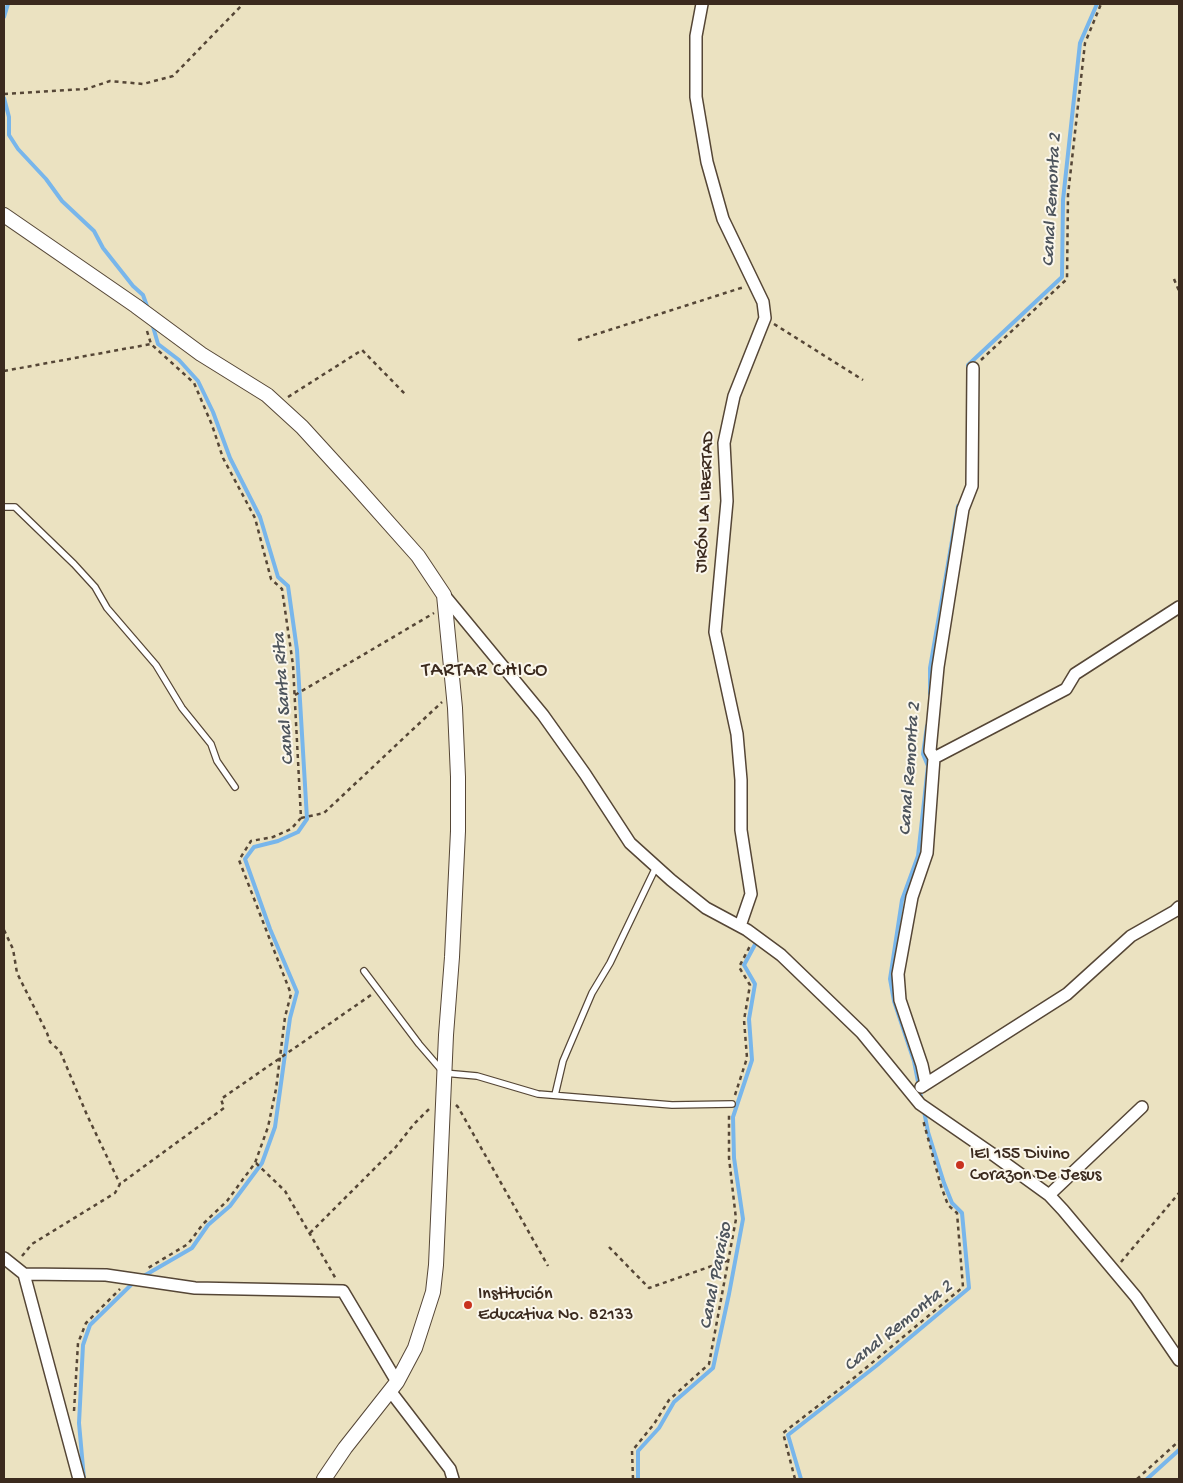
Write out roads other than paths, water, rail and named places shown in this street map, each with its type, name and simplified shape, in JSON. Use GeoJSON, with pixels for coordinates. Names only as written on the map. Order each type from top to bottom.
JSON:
{"type":"FeatureCollection","features":[{"type":"Feature","properties":{"kind":"street","name":"JIRÓN LA LIBERTAD"},"geometry":{"type":"LineString","coordinates":[[702,4],[696,36],[696,98],[707,162],[723,219],[755,283],[763,302],[765,318],[734,396],[724,443],[727,501],[715,632],[737,734],[741,780],[741,830],[751,894],[740,926]]}},
{"type":"Feature","properties":{"kind":"street"},"geometry":{"type":"LineString","coordinates":[[4,215],[142,310],[200,354],[267,395],[308,434],[418,556],[444,601],[543,714],[630,843],[706,908],[740,926],[781,955],[862,1033],[920,1104],[991,1152],[1049,1195],[1136,1297],[1179,1360]]}},
{"type":"Feature","properties":{"kind":"street"},"geometry":{"type":"LineString","coordinates":[[926,1084],[922,1065],[900,1000],[898,974],[912,897],[927,853],[934,758],[930,751],[938,667],[962,509],[972,486],[973,368]]}},
{"type":"Feature","properties":{"kind":"street"},"geometry":{"type":"LineString","coordinates":[[324,1479],[394,1387],[415,1348],[433,1292],[436,1265],[444,1073],[458,832],[458,777],[453,691],[444,601]]}},
{"type":"Feature","properties":{"kind":"street"},"geometry":{"type":"LineString","coordinates":[[934,758],[1066,689],[1076,674],[1179,607]]}},
{"type":"Feature","properties":{"kind":"street"},"geometry":{"type":"LineString","coordinates":[[911,1094],[1067,994],[1131,936],[1179,907]]}},
{"type":"Feature","properties":{"kind":"street"},"geometry":{"type":"LineString","coordinates":[[1049,1195],[1142,1107]]}},
{"type":"Feature","properties":{"kind":"street"},"geometry":{"type":"LineString","coordinates":[[4,1258],[24,1274],[79,1479]]}},
{"type":"Feature","properties":{"kind":"street"},"geometry":{"type":"LineString","coordinates":[[24,1274],[106,1275],[195,1288],[343,1291],[394,1387],[450,1469],[453,1479]]}},
{"type":"Feature","properties":{"kind":"lane"},"geometry":{"type":"LineString","coordinates":[[4,507],[15,506],[95,587],[107,608],[156,666],[182,708],[211,744],[217,761],[235,787]]}},
{"type":"Feature","properties":{"kind":"lane"},"geometry":{"type":"LineString","coordinates":[[555,1095],[563,1061],[592,993],[610,963],[656,867]]}},
{"type":"Feature","properties":{"kind":"lane"},"geometry":{"type":"LineString","coordinates":[[364,971],[419,1044],[444,1073],[477,1076],[538,1094],[672,1106],[732,1104]]}},
{"type":"Feature","properties":{"kind":"waterway","name":"Canal Santa Rita"},"geometry":{"type":"LineString","coordinates":[[4,17],[8,4]]}},
{"type":"Feature","properties":{"kind":"waterway","name":"Canal Remonta 2"},"geometry":{"type":"LineString","coordinates":[[968,371],[968,365],[1062,277],[1063,200],[1080,43],[1097,4]]}},
{"type":"Feature","properties":{"kind":"waterway","name":"Canal Santa Rita"},"geometry":{"type":"LineString","coordinates":[[4,98],[9,117],[9,135],[18,149],[46,179],[62,201],[94,231],[103,248],[133,286],[143,295],[148,309]]}},
{"type":"Feature","properties":{"kind":"waterway","name":"Canal Santa Rita"},"geometry":{"type":"LineString","coordinates":[[142,1277],[192,1248],[208,1225],[230,1206],[262,1163],[275,1127],[290,1018],[297,992],[270,929],[245,859],[254,847],[278,841],[298,832],[307,819],[297,650],[288,586],[278,577],[260,517],[230,458],[213,412],[198,381],[179,360],[158,344],[152,323]]}},
{"type":"Feature","properties":{"kind":"waterway","name":"Canal Remonta 2"},"geometry":{"type":"LineString","coordinates":[[930,694],[930,668],[958,506]]}},
{"type":"Feature","properties":{"kind":"waterway","name":"Canal Remonta 2"},"geometry":{"type":"LineString","coordinates":[[922,1102],[914,1061],[894,1001],[890,979],[902,900],[918,856],[928,766],[923,754],[927,726]]}},
{"type":"Feature","properties":{"kind":"waterway","name":"Canal Paraiso"},"geometry":{"type":"LineString","coordinates":[[638,1479],[638,1451],[659,1428],[674,1402],[713,1368],[743,1219],[734,1158],[733,1117],[752,1060],[749,1019],[755,984],[744,965],[758,939]]}},
{"type":"Feature","properties":{"kind":"waterway","name":"Canal Remonta 2"},"geometry":{"type":"LineString","coordinates":[[801,1479],[788,1435],[876,1366],[969,1288],[962,1213],[952,1203],[944,1183],[928,1132],[924,1111]]}},
{"type":"Feature","properties":{"kind":"waterway"},"geometry":{"type":"LineString","coordinates":[[84,1479],[79,1423],[83,1345],[90,1325],[134,1282]]}},
{"type":"Feature","properties":{"kind":"waterway"},"geometry":{"type":"LineString","coordinates":[[1147,1479],[1179,1450]]}},
{"type":"Feature","properties":{"kind":"place","name":"IEI 155 Divino Corazon De Jesus"},"geometry":{"type":"Point","coordinates":[960,1165]}},
{"type":"Feature","properties":{"kind":"place","name":"Institución Educativa No. 82133"},"geometry":{"type":"Point","coordinates":[468,1305]}},
{"type":"Feature","properties":{"kind":"district","name":"TARTAR CHICO"},"geometry":{"type":"Point","coordinates":[485,672]}}]}
